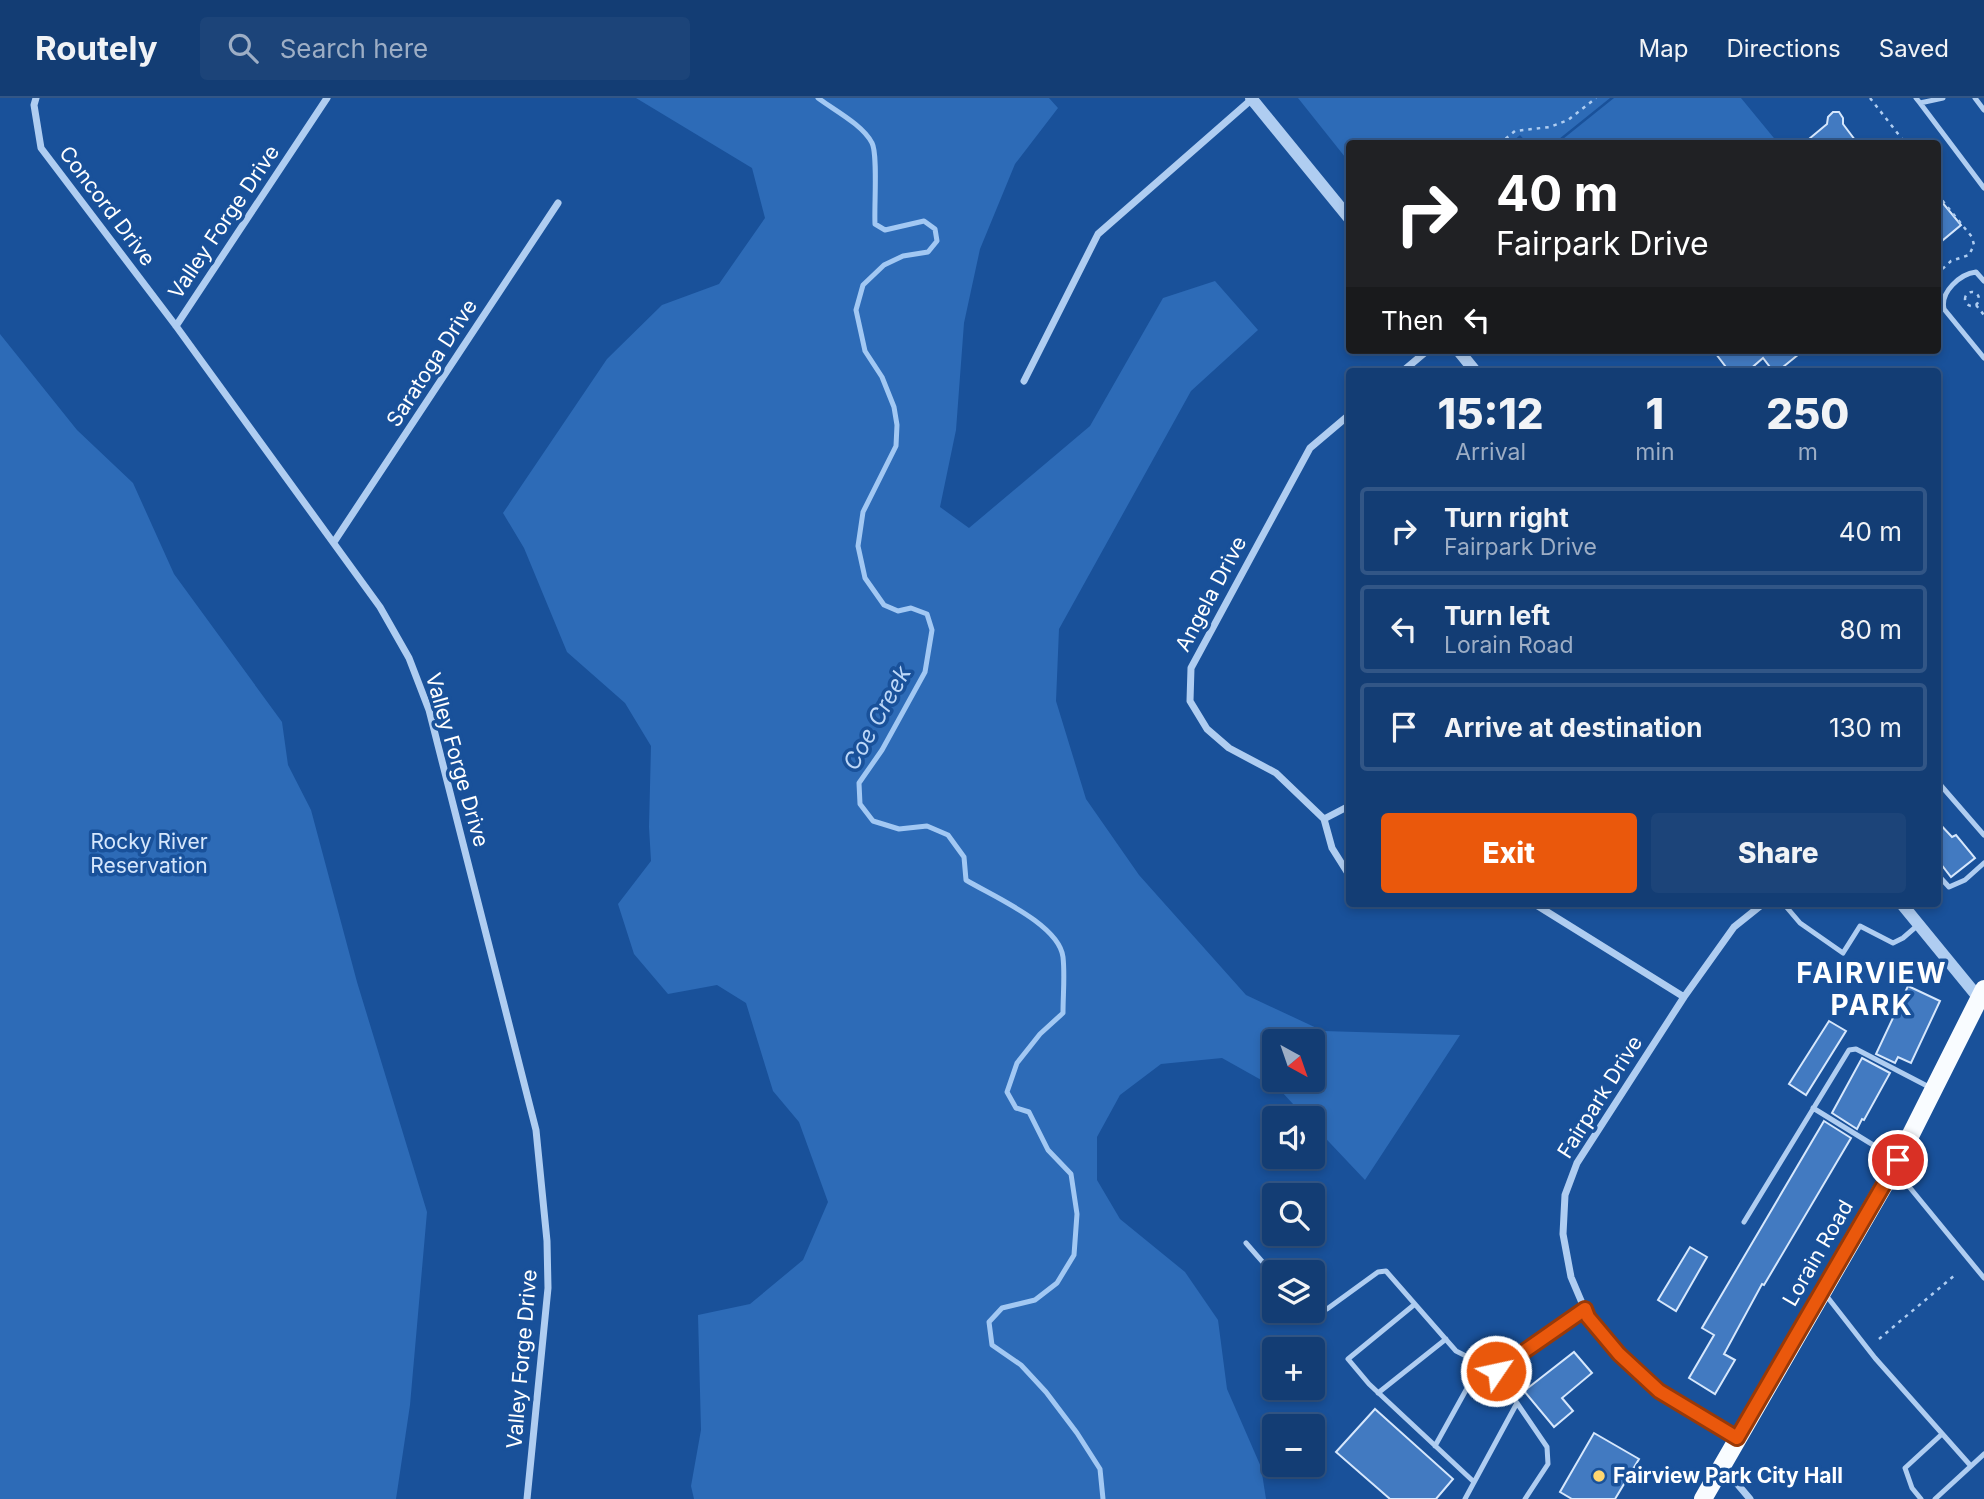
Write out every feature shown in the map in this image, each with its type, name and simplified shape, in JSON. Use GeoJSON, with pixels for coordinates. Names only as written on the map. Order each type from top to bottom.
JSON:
{"type":"FeatureCollection","features":[{"type":"Feature","properties":{"kind":"main road","name":"Lorain Road"},"geometry":{"type":"LineString","coordinates":[[1703,1499],[1896,1164],[1982,998]]}},
{"type":"Feature","properties":{"kind":"street","name":"Concord Drive"},"geometry":{"type":"LineString","coordinates":[[36,98],[34,105],[41,148],[176,326]]}},
{"type":"Feature","properties":{"kind":"street","name":"Valley Forge Drive"},"geometry":{"type":"LineString","coordinates":[[327,98],[176,326],[386,617],[409,658],[429,710],[536,1130],[547,1241],[548,1288],[527,1499]]}},
{"type":"Feature","properties":{"kind":"street"},"geometry":{"type":"LineString","coordinates":[[1024,382],[1098,234],[1251,99],[1346,214]]}},
{"type":"Feature","properties":{"kind":"street","name":"Saratoga Drive"},"geometry":{"type":"LineString","coordinates":[[334,542],[558,203]]}},
{"type":"Feature","properties":{"kind":"street"},"geometry":{"type":"LineString","coordinates":[[1407,368],[1424,354]]}},
{"type":"Feature","properties":{"kind":"street"},"geometry":{"type":"LineString","coordinates":[[1461,354],[1473,368]]}},
{"type":"Feature","properties":{"kind":"street","name":"Angela Drive"},"geometry":{"type":"LineString","coordinates":[[1346,418],[1310,448],[1191,668],[1190,701],[1207,729],[1229,748],[1276,773],[1324,819],[1332,848],[1346,870]]}},
{"type":"Feature","properties":{"kind":"street"},"geometry":{"type":"LineString","coordinates":[[1324,819],[1346,808]]}},
{"type":"Feature","properties":{"kind":"street"},"geometry":{"type":"LineString","coordinates":[[1539,907],[1684,997]]}},
{"type":"Feature","properties":{"kind":"street","name":"Fairpark Drive"},"geometry":{"type":"LineString","coordinates":[[1737,1438],[1659,1391],[1619,1354],[1588,1317],[1571,1277],[1563,1234],[1565,1195],[1577,1163],[1684,997],[1734,927],[1759,907]]}},
{"type":"Feature","properties":{"kind":"street"},"geometry":{"type":"LineString","coordinates":[[1904,907],[1982,998]]}},
{"type":"Feature","properties":{"kind":"street"},"geometry":{"type":"LineString","coordinates":[[1722,1466],[1750,1499]]}},
{"type":"Feature","properties":{"kind":"lane"},"geometry":{"type":"LineString","coordinates":[[1918,100],[1943,98]]}},
{"type":"Feature","properties":{"kind":"lane"},"geometry":{"type":"LineString","coordinates":[[1975,98],[1984,110]]}},
{"type":"Feature","properties":{"kind":"lane"},"geometry":{"type":"LineString","coordinates":[[1918,100],[1984,188]]}},
{"type":"Feature","properties":{"kind":"lane"},"geometry":{"type":"LineString","coordinates":[[1984,281],[1976,272],[1966,274],[1950,288],[1943,301],[1944,309],[1984,358]]}},
{"type":"Feature","properties":{"kind":"lane"},"geometry":{"type":"LineString","coordinates":[[1941,786],[1984,835]]}},
{"type":"Feature","properties":{"kind":"lane"},"geometry":{"type":"LineString","coordinates":[[1941,878],[1949,887],[1965,880],[1984,863]]}},
{"type":"Feature","properties":{"kind":"lane"},"geometry":{"type":"LineString","coordinates":[[1786,907],[1800,923],[1843,953],[1860,926],[1893,943],[1919,925]]}},
{"type":"Feature","properties":{"kind":"lane"},"geometry":{"type":"LineString","coordinates":[[1744,1222],[1849,1050],[1856,1049],[1934,1089]]}},
{"type":"Feature","properties":{"kind":"lane"},"geometry":{"type":"LineString","coordinates":[[1813,1108],[1896,1164],[1984,1278]]}},
{"type":"Feature","properties":{"kind":"lane"},"geometry":{"type":"LineString","coordinates":[[1246,1243],[1262,1262]]}},
{"type":"Feature","properties":{"kind":"lane"},"geometry":{"type":"LineString","coordinates":[[1325,1308],[1378,1272],[1386,1272],[1456,1351],[1496,1371],[1547,1447],[1548,1464],[1525,1499]]}},
{"type":"Feature","properties":{"kind":"lane"},"geometry":{"type":"LineString","coordinates":[[1823,1291],[1875,1358],[1970,1465]]}},
{"type":"Feature","properties":{"kind":"lane"},"geometry":{"type":"LineString","coordinates":[[1415,1304],[1348,1359],[1378,1393],[1474,1482]]}},
{"type":"Feature","properties":{"kind":"lane"},"geometry":{"type":"LineString","coordinates":[[1496,1371],[1585,1309]]}},
{"type":"Feature","properties":{"kind":"lane"},"geometry":{"type":"LineString","coordinates":[[1378,1393],[1446,1339]]}},
{"type":"Feature","properties":{"kind":"lane"},"geometry":{"type":"LineString","coordinates":[[1435,1446],[1481,1363]]}},
{"type":"Feature","properties":{"kind":"lane"},"geometry":{"type":"LineString","coordinates":[[1465,1499],[1517,1404]]}},
{"type":"Feature","properties":{"kind":"lane"},"geometry":{"type":"LineString","coordinates":[[1921,1499],[1906,1476],[1905,1468],[1942,1434]]}},
{"type":"Feature","properties":{"kind":"lane"},"geometry":{"type":"LineString","coordinates":[[1935,1499],[1984,1454]]}},
{"type":"Feature","properties":{"kind":"path"},"geometry":{"type":"LineString","coordinates":[[1504,140],[1515,131],[1550,127],[1568,120],[1596,98]]}},
{"type":"Feature","properties":{"kind":"path"},"geometry":{"type":"LineString","coordinates":[[1870,98],[1903,140]]}},
{"type":"Feature","properties":{"kind":"path"},"geometry":{"type":"LineString","coordinates":[[1941,199],[1968,233],[1974,245],[1969,255],[1951,261],[1941,270]]}},
{"type":"Feature","properties":{"kind":"path"},"geometry":{"type":"LineString","coordinates":[[1974,292],[1978,295],[1976,305],[1971,307],[1965,303],[1967,294],[1974,292]]}},
{"type":"Feature","properties":{"kind":"path"},"geometry":{"type":"LineString","coordinates":[[1976,305],[1984,315]]}},
{"type":"Feature","properties":{"kind":"path"},"geometry":{"type":"LineString","coordinates":[[1880,1339],[1955,1275]]}},
{"type":"Feature","properties":{"kind":"green space"},"geometry":{"type":"Polygon","coordinates":[[[636,98],[1049,98],[1058,108],[1015,164],[980,249],[964,323],[956,430],[940,507],[969,528],[1090,426],[1163,298],[1215,281],[1258,330],[1191,391],[1059,629],[1056,701],[1086,799],[1139,875],[1246,995],[1319,1029],[1262,1029],[1262,1080],[1222,1058],[1161,1064],[1120,1095],[1097,1137],[1097,1180],[1120,1219],[1185,1272],[1218,1320],[1227,1389],[1261,1467],[1266,1499],[694,1499],[691,1486],[701,1430],[698,1315],[750,1304],[803,1260],[828,1202],[799,1122],[773,1091],[746,1003],[717,985],[668,994],[634,954],[618,904],[651,861],[651,746],[625,703],[567,652],[524,548],[503,513],[607,359],[662,305],[719,284],[765,218],[752,168],[636,98]]]}},
{"type":"Feature","properties":{"kind":"green space"},"geometry":{"type":"Polygon","coordinates":[[[1298,98],[1610,98],[1558,140],[1524,140],[1520,135],[1514,140],[1346,140],[1346,158],[1298,98]]]}},
{"type":"Feature","properties":{"kind":"green space"},"geometry":{"type":"Polygon","coordinates":[[[1614,98],[1741,98],[1776,140],[1562,140],[1614,98]]]}},
{"type":"Feature","properties":{"kind":"green space","name":"Rocky River Reservation"},"geometry":{"type":"Polygon","coordinates":[[[0,334],[77,430],[133,483],[174,574],[282,722],[288,765],[311,810],[357,982],[427,1212],[410,1405],[396,1499],[0,1499],[0,334]]]}},
{"type":"Feature","properties":{"kind":"green space"},"geometry":{"type":"Polygon","coordinates":[[[1325,1031],[1460,1035],[1365,1180],[1325,1138],[1325,1106],[1295,1106],[1282,1092],[1325,1092],[1325,1031]]]}},
{"type":"Feature","properties":{"kind":"building"},"geometry":{"type":"Polygon","coordinates":[[[1833,112],[1839,112],[1843,124],[1855,140],[1808,140],[1827,124],[1828,117],[1833,112]]]}},
{"type":"Feature","properties":{"kind":"building"},"geometry":{"type":"Polygon","coordinates":[[[1941,201],[1961,225],[1941,242],[1941,201]]]}},
{"type":"Feature","properties":{"kind":"building"},"geometry":{"type":"Polygon","coordinates":[[[1716,354],[1799,354],[1782,368],[1771,368],[1763,358],[1751,368],[1727,368],[1716,354]]]}},
{"type":"Feature","properties":{"kind":"building"},"geometry":{"type":"Polygon","coordinates":[[[1941,825],[1952,837],[1956,835],[1975,858],[1951,877],[1941,864],[1941,825]]]}},
{"type":"Feature","properties":{"kind":"building"},"geometry":{"type":"Polygon","coordinates":[[[1908,986],[1940,1001],[1911,1063],[1898,1057],[1895,1063],[1876,1054],[1908,986]]]}},
{"type":"Feature","properties":{"kind":"building"},"geometry":{"type":"Polygon","coordinates":[[[1829,1021],[1846,1031],[1806,1095],[1789,1084],[1829,1021]]]}},
{"type":"Feature","properties":{"kind":"building"},"geometry":{"type":"Polygon","coordinates":[[[1862,1058],[1890,1073],[1857,1129],[1832,1113],[1862,1058]]]}},
{"type":"Feature","properties":{"kind":"building"},"geometry":{"type":"Polygon","coordinates":[[[1824,1121],[1851,1138],[1764,1285],[1762,1284],[1724,1354],[1735,1360],[1715,1394],[1689,1378],[1714,1335],[1702,1328],[1824,1121]]]}},
{"type":"Feature","properties":{"kind":"building"},"geometry":{"type":"Polygon","coordinates":[[[1690,1247],[1707,1257],[1676,1311],[1658,1300],[1690,1247]]]}},
{"type":"Feature","properties":{"kind":"building"},"geometry":{"type":"Polygon","coordinates":[[[1574,1352],[1592,1373],[1562,1398],[1573,1411],[1554,1427],[1524,1391],[1574,1352]]]}},
{"type":"Feature","properties":{"kind":"building"},"geometry":{"type":"Polygon","coordinates":[[[1375,1409],[1453,1479],[1436,1499],[1390,1499],[1336,1452],[1375,1409]]]}},
{"type":"Feature","properties":{"kind":"building","name":"Fairview Park City Hall"},"geometry":{"type":"Polygon","coordinates":[[[1594,1433],[1639,1459],[1615,1499],[1572,1499],[1560,1492],[1594,1433]]]}},
{"type":"Feature","properties":{"kind":"waterway","name":"Coe Creek"},"geometry":{"type":"LineString","coordinates":[[818,98],[855,124],[872,143],[875,224],[885,230],[924,221],[935,229],[937,241],[928,252],[903,256],[884,265],[863,285],[856,310],[865,351],[882,377],[894,407],[897,425],[896,446],[863,512],[858,546],[865,578],[884,605],[898,611],[911,608],[927,614],[932,630],[925,672],[882,750],[859,783],[860,804],[873,821],[899,829],[927,826],[948,835],[964,857],[966,880],[1023,912],[1050,933],[1059,945],[1063,957],[1063,1013],[1040,1034],[1017,1063],[1007,1092],[1016,1108],[1029,1112],[1048,1150],[1071,1174],[1077,1214],[1074,1255],[1057,1283],[1035,1300],[1002,1308],[989,1322],[992,1345],[1021,1365],[1046,1392],[1077,1433],[1100,1469],[1103,1499]]}},
{"type":"Feature","properties":{"kind":"place","name":"Fairview Park City Hall"},"geometry":{"type":"Point","coordinates":[1599,1476]}},
{"type":"Feature","properties":{"kind":"district","name":"FAIRVIEW PARK"},"geometry":{"type":"Point","coordinates":[1872,989]}},
{"type":"Feature","properties":{"kind":"route"},"geometry":{"type":"LineString","coordinates":[[1496,1371],[1585,1309],[1588,1317],[1619,1354],[1659,1391],[1737,1438],[1898,1160]]}}]}
